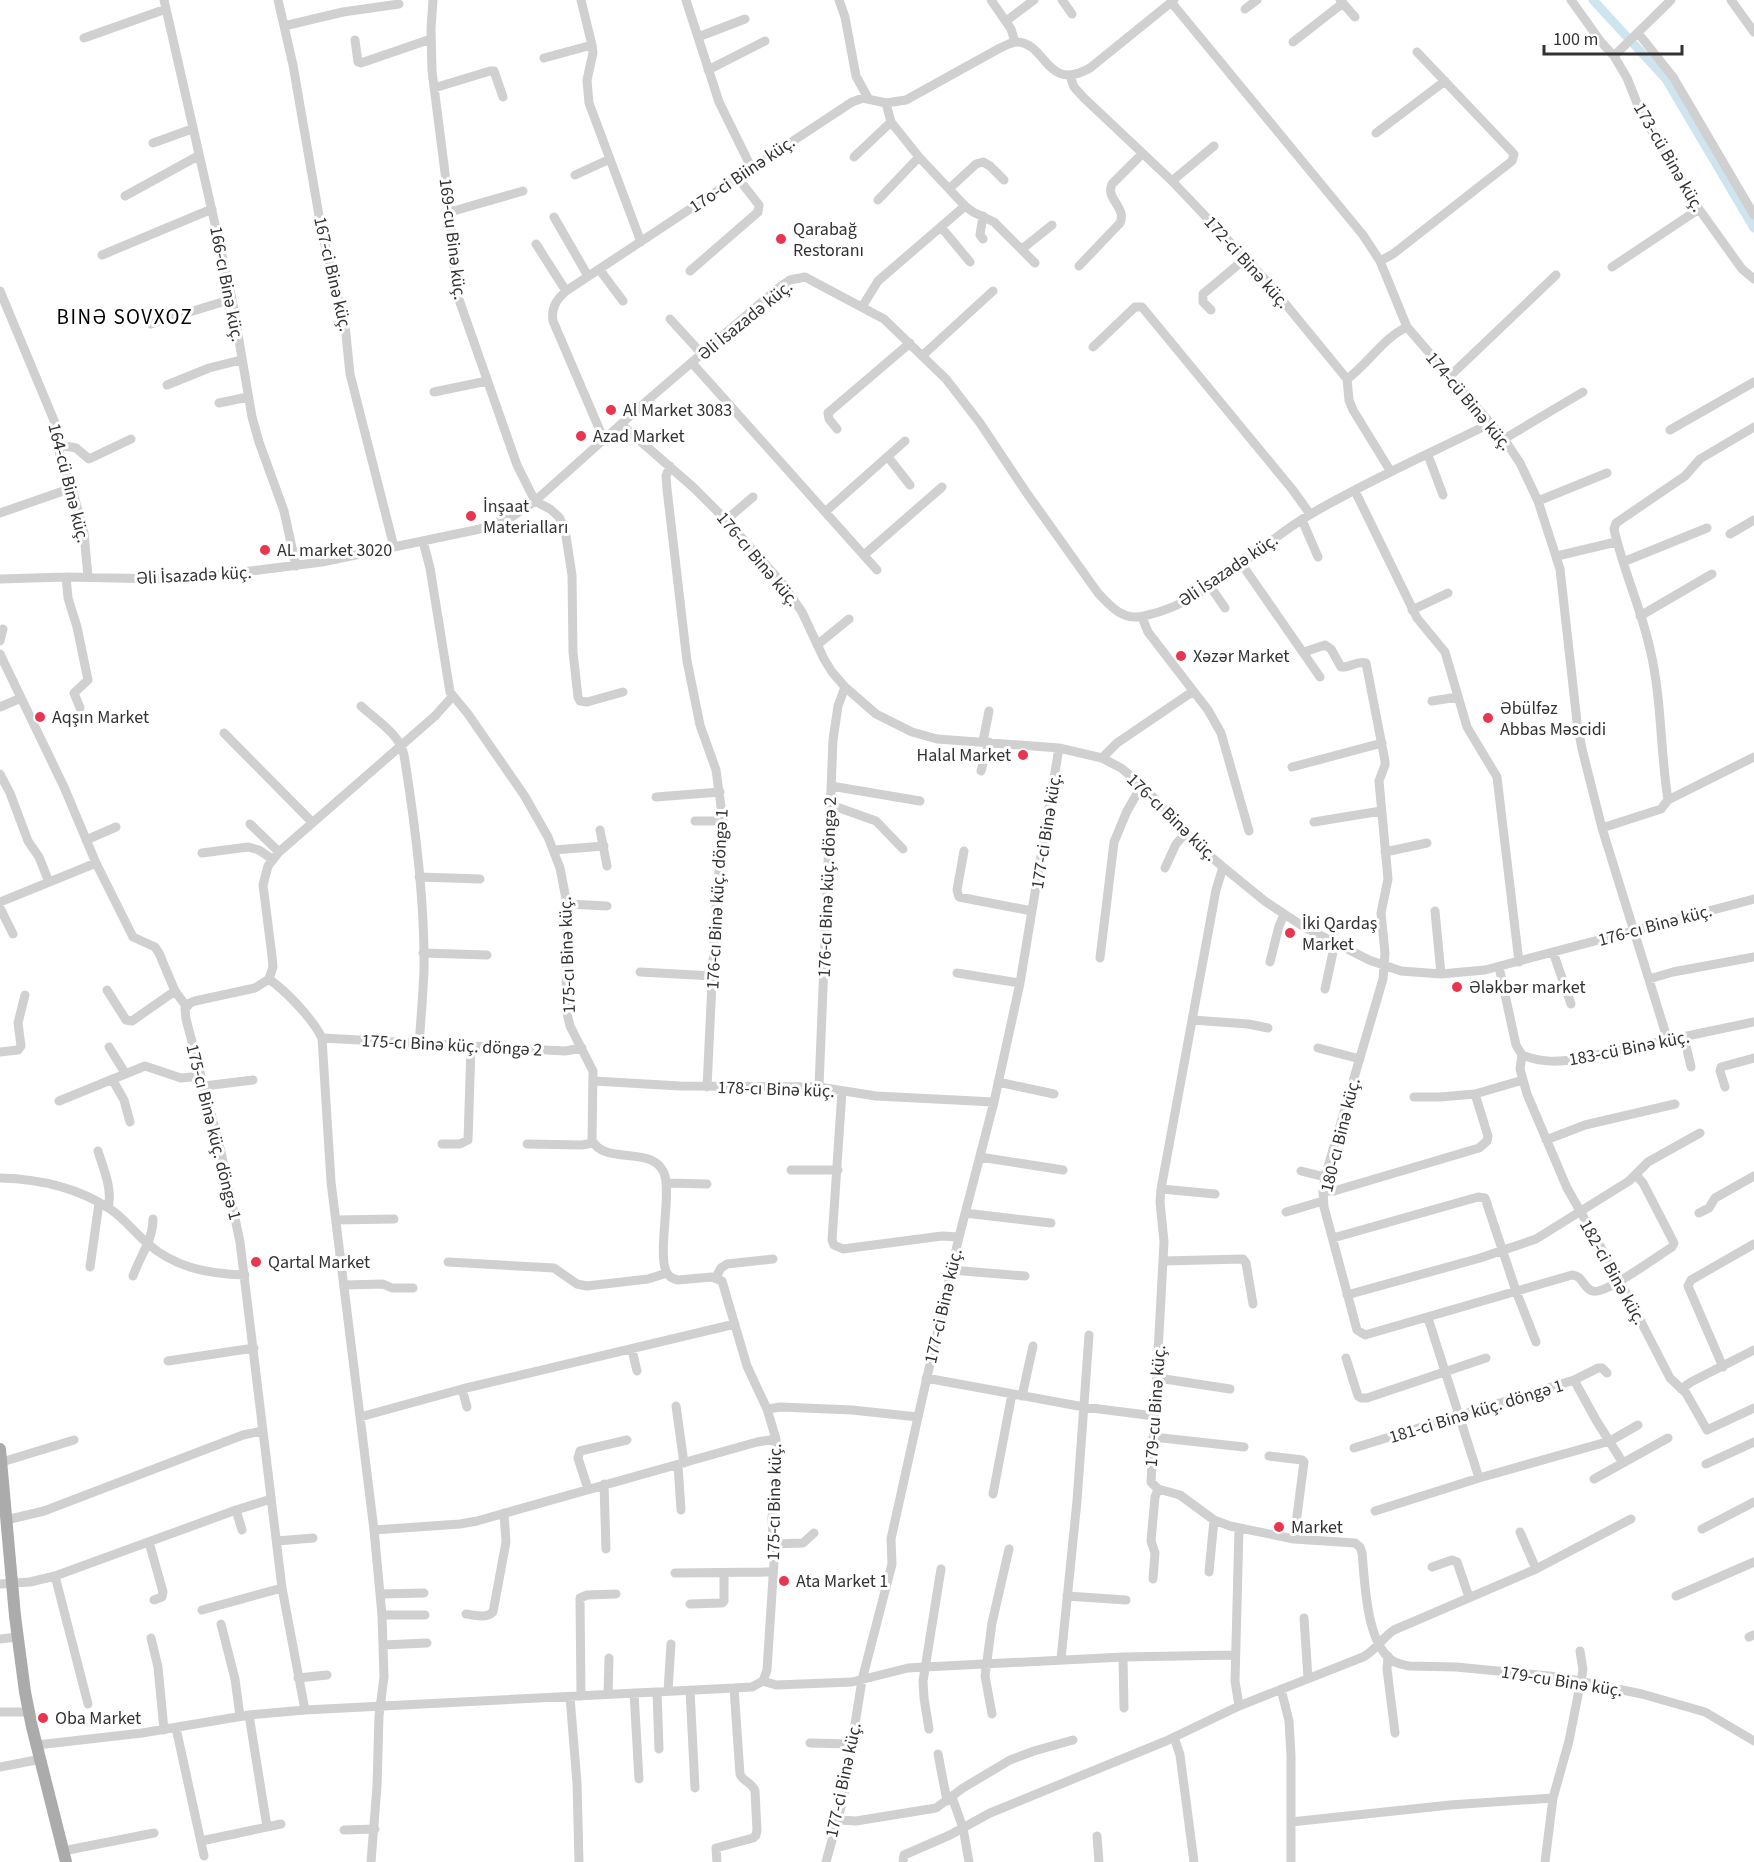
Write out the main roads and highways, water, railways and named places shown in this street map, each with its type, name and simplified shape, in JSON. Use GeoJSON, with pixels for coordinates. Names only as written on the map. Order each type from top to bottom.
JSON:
{"type":"FeatureCollection","features":[{"type":"Feature","properties":{"kind":"main road"},"geometry":{"type":"LineString","coordinates":[[0,1449],[6,1520],[6,1584],[29,1712],[64,1856]]}},
{"type":"Feature","properties":{"kind":"waterway"},"geometry":{"type":"LineString","coordinates":[[1593,0],[1666,79],[1754,228]]}},
{"type":"Feature","properties":{"kind":"place","name":"Qarabağ Restoranı"},"geometry":{"type":"Point","coordinates":[781,239]}},
{"type":"Feature","properties":{"kind":"place","name":"Al Market 3083"},"geometry":{"type":"Point","coordinates":[611,410]}},
{"type":"Feature","properties":{"kind":"place","name":"Azad Market"},"geometry":{"type":"Point","coordinates":[581,436]}},
{"type":"Feature","properties":{"kind":"place","name":"İnşaat Materialları"},"geometry":{"type":"Point","coordinates":[471,516]}},
{"type":"Feature","properties":{"kind":"place","name":"AL market 3020"},"geometry":{"type":"Point","coordinates":[265,550]}},
{"type":"Feature","properties":{"kind":"place","name":"Xəzər Market"},"geometry":{"type":"Point","coordinates":[1181,656]}},
{"type":"Feature","properties":{"kind":"place","name":"Aqşın Market"},"geometry":{"type":"Point","coordinates":[40,717]}},
{"type":"Feature","properties":{"kind":"place","name":"Əbülfəz Abbas Məscidi"},"geometry":{"type":"Point","coordinates":[1488,718]}},
{"type":"Feature","properties":{"kind":"place","name":"Halal Market"},"geometry":{"type":"Point","coordinates":[1023,755]}},
{"type":"Feature","properties":{"kind":"place","name":"İki Qardaş Market"},"geometry":{"type":"Point","coordinates":[1290,933]}},
{"type":"Feature","properties":{"kind":"place","name":"Ələkbər market"},"geometry":{"type":"Point","coordinates":[1457,987]}},
{"type":"Feature","properties":{"kind":"place","name":"Qartal Market"},"geometry":{"type":"Point","coordinates":[256,1262]}},
{"type":"Feature","properties":{"kind":"place","name":"Market"},"geometry":{"type":"Point","coordinates":[1279,1527]}},
{"type":"Feature","properties":{"kind":"place","name":"Ata Market 1"},"geometry":{"type":"Point","coordinates":[784,1581]}},
{"type":"Feature","properties":{"kind":"place","name":"Oba Market"},"geometry":{"type":"Point","coordinates":[43,1718]}},
{"type":"Feature","properties":{"kind":"district","name":"BINƏ SOVXOZ"},"geometry":{"type":"Point","coordinates":[125,317]}}]}
